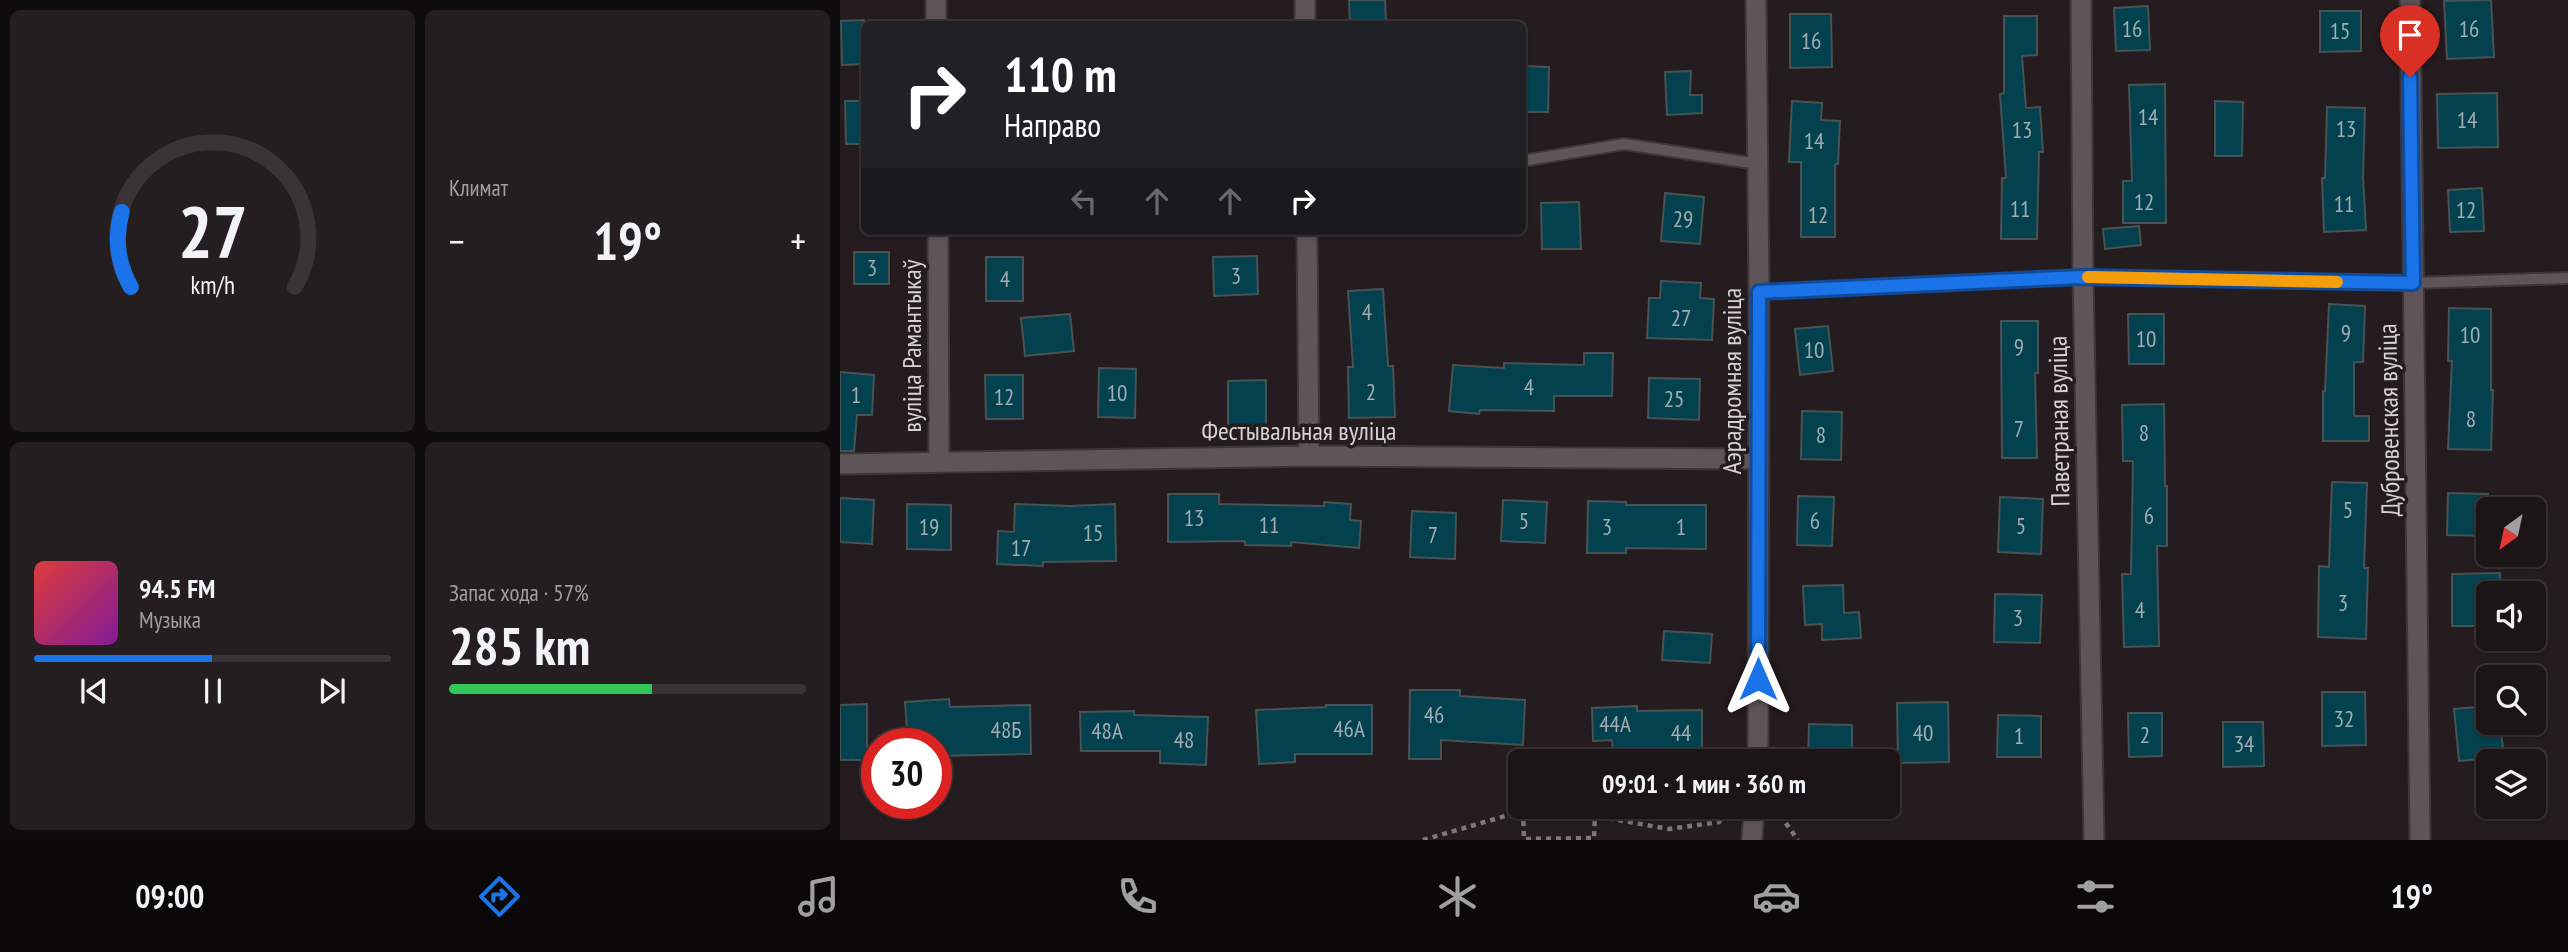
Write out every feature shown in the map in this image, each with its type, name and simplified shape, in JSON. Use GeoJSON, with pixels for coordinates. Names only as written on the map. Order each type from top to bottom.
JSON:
{"type":"FeatureCollection","features":[{"type":"Feature","properties":{"kind":"street"},"geometry":{"type":"LineString","coordinates":[[936,0],[936,21]]}},
{"type":"Feature","properties":{"kind":"street"},"geometry":{"type":"LineString","coordinates":[[1305,0],[1305,21]]}},
{"type":"Feature","properties":{"kind":"street","name":"Аэрадромная вуліца"},"geometry":{"type":"LineString","coordinates":[[1756,0],[1759,292],[1758,749]]}},
{"type":"Feature","properties":{"kind":"street","name":"Паветраная вуліца"},"geometry":{"type":"LineString","coordinates":[[2081,0],[2083,277],[2094,840]]}},
{"type":"Feature","properties":{"kind":"street","name":"Дубровенская вуліца"},"geometry":{"type":"LineString","coordinates":[[2410,0],[2420,840]]}},
{"type":"Feature","properties":{"kind":"street","name":"вуліца Рамантыкаў"},"geometry":{"type":"LineString","coordinates":[[938,235],[939,460]]}},
{"type":"Feature","properties":{"kind":"street"},"geometry":{"type":"LineString","coordinates":[[1307,235],[1309,456]]}},
{"type":"Feature","properties":{"kind":"street","name":"Фестывальная вуліца"},"geometry":{"type":"LineString","coordinates":[[840,464],[939,460],[1309,456],[1759,459]]}},
{"type":"Feature","properties":{"kind":"street"},"geometry":{"type":"LineString","coordinates":[[1752,840],[1753,819]]}},
{"type":"Feature","properties":{"kind":"lane"},"geometry":{"type":"LineString","coordinates":[[1526,161],[1623,144],[1758,164]]}},
{"type":"Feature","properties":{"kind":"lane"},"geometry":{"type":"LineString","coordinates":[[1759,292],[2083,277],[2413,283],[2568,278]]}},
{"type":"Feature","properties":{"kind":"path"},"geometry":{"type":"LineString","coordinates":[[1423,840],[1508,815]]}},
{"type":"Feature","properties":{"kind":"path"},"geometry":{"type":"LineString","coordinates":[[1523,819],[1524,839],[1594,838],[1595,819]]}},
{"type":"Feature","properties":{"kind":"path"},"geometry":{"type":"LineString","coordinates":[[1612,819],[1669,829],[1719,822],[1721,819]]}},
{"type":"Feature","properties":{"kind":"path"},"geometry":{"type":"LineString","coordinates":[[1783,819],[1798,840]]}},
{"type":"Feature","properties":{"kind":"building"},"geometry":{"type":"Polygon","coordinates":[[[1349,0],[1385,0],[1386,21],[1350,21],[1349,0]]]}},
{"type":"Feature","properties":{"kind":"building"},"geometry":{"type":"Polygon","coordinates":[[[2491,0],[2494,57],[2447,59],[2444,1],[2491,0]]]}},
{"type":"Feature","properties":{"kind":"building"},"geometry":{"type":"Polygon","coordinates":[[[2148,6],[2150,50],[2116,51],[2114,8],[2148,6]]]}},
{"type":"Feature","properties":{"kind":"building"},"geometry":{"type":"Polygon","coordinates":[[[2320,11],[2361,11],[2361,51],[2320,52],[2320,11]]]}},
{"type":"Feature","properties":{"kind":"building"},"geometry":{"type":"Polygon","coordinates":[[[1790,14],[1831,14],[1832,67],[1790,68],[1790,14]]]}},
{"type":"Feature","properties":{"kind":"building"},"geometry":{"type":"Polygon","coordinates":[[[2004,16],[2037,16],[2037,55],[2022,56],[2026,108],[2040,107],[2043,152],[2039,152],[2037,239],[2001,239],[2002,178],[2006,178],[2000,94],[2004,93],[2004,16]]]}},
{"type":"Feature","properties":{"kind":"building"},"geometry":{"type":"Polygon","coordinates":[[[864,20],[861,21],[861,64],[842,65],[841,21],[864,20]]]}},
{"type":"Feature","properties":{"kind":"building"},"geometry":{"type":"Polygon","coordinates":[[[1526,66],[1549,67],[1548,112],[1526,112],[1526,66]]]}},
{"type":"Feature","properties":{"kind":"building"},"geometry":{"type":"Polygon","coordinates":[[[1691,71],[1690,95],[1702,95],[1702,113],[1667,115],[1665,72],[1691,71]]]}},
{"type":"Feature","properties":{"kind":"building"},"geometry":{"type":"Polygon","coordinates":[[[2165,84],[2166,223],[2123,223],[2123,181],[2132,181],[2129,85],[2165,84]]]}},
{"type":"Feature","properties":{"kind":"building"},"geometry":{"type":"Polygon","coordinates":[[[2497,93],[2498,147],[2438,148],[2437,94],[2497,93]]]}},
{"type":"Feature","properties":{"kind":"building"},"geometry":{"type":"Polygon","coordinates":[[[845,101],[861,101],[861,144],[846,144],[845,101]]]}},
{"type":"Feature","properties":{"kind":"building"},"geometry":{"type":"Polygon","coordinates":[[[1792,101],[1822,103],[1821,120],[1840,121],[1838,164],[1835,164],[1835,237],[1801,237],[1801,162],[1789,162],[1792,101]]]}},
{"type":"Feature","properties":{"kind":"building"},"geometry":{"type":"Polygon","coordinates":[[[2215,101],[2243,102],[2242,156],[2215,156],[2215,101]]]}},
{"type":"Feature","properties":{"kind":"building"},"geometry":{"type":"Polygon","coordinates":[[[2327,107],[2365,108],[2363,177],[2366,230],[2324,232],[2322,178],[2325,178],[2327,107]]]}},
{"type":"Feature","properties":{"kind":"building"},"geometry":{"type":"Polygon","coordinates":[[[2482,188],[2484,231],[2450,232],[2448,190],[2482,188]]]}},
{"type":"Feature","properties":{"kind":"building"},"geometry":{"type":"Polygon","coordinates":[[[1665,193],[1704,197],[1700,244],[1661,241],[1665,193]]]}},
{"type":"Feature","properties":{"kind":"building"},"geometry":{"type":"Polygon","coordinates":[[[1579,202],[1581,249],[1542,249],[1541,203],[1579,202]]]}},
{"type":"Feature","properties":{"kind":"building"},"geometry":{"type":"Polygon","coordinates":[[[2139,226],[2141,245],[2105,249],[2103,229],[2139,226]]]}},
{"type":"Feature","properties":{"kind":"building"},"geometry":{"type":"Polygon","coordinates":[[[854,252],[889,252],[889,284],[854,284],[854,252]]]}},
{"type":"Feature","properties":{"kind":"building"},"geometry":{"type":"Polygon","coordinates":[[[1257,256],[1258,294],[1214,296],[1213,257],[1257,256]]]}},
{"type":"Feature","properties":{"kind":"building"},"geometry":{"type":"Polygon","coordinates":[[[986,257],[1023,257],[1023,301],[986,301],[986,257]]]}},
{"type":"Feature","properties":{"kind":"building"},"geometry":{"type":"Polygon","coordinates":[[[1661,281],[1701,283],[1700,298],[1714,299],[1712,340],[1647,338],[1649,298],[1660,298],[1661,281]]]}},
{"type":"Feature","properties":{"kind":"building"},"geometry":{"type":"Polygon","coordinates":[[[1383,289],[1388,366],[1393,366],[1395,417],[1349,418],[1348,367],[1353,367],[1348,291],[1383,289]]]}},
{"type":"Feature","properties":{"kind":"building"},"geometry":{"type":"Polygon","coordinates":[[[2329,304],[2365,306],[2363,362],[2354,362],[2354,416],[2369,416],[2369,441],[2323,441],[2323,391],[2329,304]]]}},
{"type":"Feature","properties":{"kind":"building"},"geometry":{"type":"Polygon","coordinates":[[[2449,308],[2491,309],[2491,450],[2448,449],[2452,361],[2448,361],[2449,308]]]}},
{"type":"Feature","properties":{"kind":"building"},"geometry":{"type":"Polygon","coordinates":[[[1070,314],[1074,351],[1025,356],[1021,318],[1070,314]]]}},
{"type":"Feature","properties":{"kind":"building"},"geometry":{"type":"Polygon","coordinates":[[[2128,314],[2164,314],[2164,364],[2129,364],[2128,314]]]}},
{"type":"Feature","properties":{"kind":"building"},"geometry":{"type":"Polygon","coordinates":[[[2001,321],[2038,321],[2038,373],[2035,373],[2037,458],[2002,458],[2001,321]]]}},
{"type":"Feature","properties":{"kind":"building"},"geometry":{"type":"Polygon","coordinates":[[[1828,326],[1833,371],[1800,375],[1795,329],[1828,326]]]}},
{"type":"Feature","properties":{"kind":"building"},"geometry":{"type":"Polygon","coordinates":[[[1584,353],[1613,353],[1612,396],[1554,396],[1554,411],[1480,410],[1479,414],[1449,411],[1453,365],[1504,368],[1504,363],[1584,365],[1584,353]]]}},
{"type":"Feature","properties":{"kind":"building"},"geometry":{"type":"Polygon","coordinates":[[[1099,368],[1136,369],[1135,418],[1098,417],[1099,368]]]}},
{"type":"Feature","properties":{"kind":"building"},"geometry":{"type":"Polygon","coordinates":[[[840,372],[874,375],[872,415],[857,415],[854,451],[840,451],[840,372]]]}},
{"type":"Feature","properties":{"kind":"building"},"geometry":{"type":"Polygon","coordinates":[[[985,375],[1023,375],[1023,419],[986,419],[985,375]]]}},
{"type":"Feature","properties":{"kind":"building"},"geometry":{"type":"Polygon","coordinates":[[[1649,378],[1700,379],[1699,420],[1648,418],[1649,378]]]}},
{"type":"Feature","properties":{"kind":"building"},"geometry":{"type":"Polygon","coordinates":[[[1266,380],[1266,426],[1228,427],[1228,381],[1266,380]]]}},
{"type":"Feature","properties":{"kind":"building"},"geometry":{"type":"Polygon","coordinates":[[[2164,404],[2167,546],[2157,546],[2159,646],[2124,647],[2122,574],[2131,574],[2133,461],[2123,461],[2122,405],[2164,404]]]}},
{"type":"Feature","properties":{"kind":"building"},"geometry":{"type":"Polygon","coordinates":[[[1802,411],[1842,412],[1841,460],[1801,459],[1802,411]]]}},
{"type":"Feature","properties":{"kind":"building"},"geometry":{"type":"Polygon","coordinates":[[[2332,482],[2367,483],[2364,568],[2368,568],[2366,639],[2318,637],[2319,566],[2329,567],[2332,482]]]}},
{"type":"Feature","properties":{"kind":"building"},"geometry":{"type":"Polygon","coordinates":[[[2448,493],[2488,494],[2488,497],[2476,497],[2476,536],[2447,535],[2448,493]]]}},
{"type":"Feature","properties":{"kind":"building"},"geometry":{"type":"Polygon","coordinates":[[[1168,494],[1219,494],[1219,504],[1351,504],[1350,520],[1361,521],[1359,548],[1291,542],[1291,546],[1245,545],[1245,541],[1168,542],[1168,494]]]}},
{"type":"Feature","properties":{"kind":"building"},"geometry":{"type":"Polygon","coordinates":[[[1798,496],[1834,497],[1832,546],[1797,545],[1798,496]]]}},
{"type":"Feature","properties":{"kind":"building"},"geometry":{"type":"Polygon","coordinates":[[[2000,497],[2043,499],[2041,554],[1998,552],[2000,497]]]}},
{"type":"Feature","properties":{"kind":"building"},"geometry":{"type":"Polygon","coordinates":[[[840,498],[874,500],[872,544],[840,542],[840,498]]]}},
{"type":"Feature","properties":{"kind":"building"},"geometry":{"type":"Polygon","coordinates":[[[1503,500],[1547,502],[1545,543],[1501,541],[1503,500]]]}},
{"type":"Feature","properties":{"kind":"building"},"geometry":{"type":"Polygon","coordinates":[[[1588,501],[1626,502],[1626,505],[1706,505],[1706,549],[1626,548],[1626,553],[1587,553],[1588,501]]]}},
{"type":"Feature","properties":{"kind":"building"},"geometry":{"type":"Polygon","coordinates":[[[907,504],[951,505],[951,550],[907,549],[907,504]]]}},
{"type":"Feature","properties":{"kind":"building"},"geometry":{"type":"Polygon","coordinates":[[[1015,504],[1115,504],[1116,561],[1043,562],[1043,566],[997,564],[998,531],[1014,532],[1015,504]]]}},
{"type":"Feature","properties":{"kind":"building"},"geometry":{"type":"Polygon","coordinates":[[[1412,511],[1456,513],[1455,559],[1410,557],[1412,511]]]}},
{"type":"Feature","properties":{"kind":"building"},"geometry":{"type":"Polygon","coordinates":[[[2500,573],[2500,581],[2476,581],[2476,626],[2452,626],[2452,574],[2500,573]]]}},
{"type":"Feature","properties":{"kind":"building"},"geometry":{"type":"Polygon","coordinates":[[[1843,585],[1844,613],[1859,612],[1861,638],[1822,640],[1822,624],[1805,625],[1803,586],[1843,585]]]}},
{"type":"Feature","properties":{"kind":"building"},"geometry":{"type":"Polygon","coordinates":[[[1995,594],[2042,595],[2040,643],[1994,642],[1995,594]]]}},
{"type":"Feature","properties":{"kind":"building"},"geometry":{"type":"Polygon","coordinates":[[[1664,631],[1712,634],[1710,663],[1662,660],[1664,631]]]}},
{"type":"Feature","properties":{"kind":"building"},"geometry":{"type":"Polygon","coordinates":[[[1410,690],[1460,690],[1460,696],[1525,700],[1523,745],[1441,740],[1441,759],[1409,759],[1410,690]]]}},
{"type":"Feature","properties":{"kind":"building"},"geometry":{"type":"Polygon","coordinates":[[[2322,692],[2365,692],[2366,745],[2322,746],[2322,692]]]}},
{"type":"Feature","properties":{"kind":"building"},"geometry":{"type":"Polygon","coordinates":[[[949,699],[950,707],[1030,705],[1031,754],[952,756],[952,728],[907,728],[905,702],[949,699]]]}},
{"type":"Feature","properties":{"kind":"building"},"geometry":{"type":"Polygon","coordinates":[[[1948,702],[1949,762],[1900,763],[1897,703],[1948,702]]]}},
{"type":"Feature","properties":{"kind":"building"},"geometry":{"type":"Polygon","coordinates":[[[867,704],[867,728],[861,728],[861,760],[840,760],[840,705],[867,704]]]}},
{"type":"Feature","properties":{"kind":"building"},"geometry":{"type":"Polygon","coordinates":[[[1372,705],[1372,754],[1295,754],[1295,762],[1259,764],[1256,710],[1372,705]]]}},
{"type":"Feature","properties":{"kind":"building"},"geometry":{"type":"Polygon","coordinates":[[[1637,706],[1637,711],[1702,710],[1702,749],[1613,749],[1612,740],[1593,741],[1592,708],[1637,706]]]}},
{"type":"Feature","properties":{"kind":"building"},"geometry":{"type":"Polygon","coordinates":[[[2476,707],[2476,735],[2501,735],[2503,749],[2476,749],[2476,759],[2459,761],[2454,709],[2476,707]]]}},
{"type":"Feature","properties":{"kind":"building"},"geometry":{"type":"Polygon","coordinates":[[[1134,711],[1134,715],[1208,717],[1206,765],[1160,763],[1160,751],[1081,751],[1080,712],[1134,711]]]}},
{"type":"Feature","properties":{"kind":"building"},"geometry":{"type":"Polygon","coordinates":[[[2128,713],[2162,713],[2162,756],[2129,757],[2128,713]]]}},
{"type":"Feature","properties":{"kind":"building"},"geometry":{"type":"Polygon","coordinates":[[[1998,715],[2041,716],[2041,757],[1997,757],[1998,715]]]}},
{"type":"Feature","properties":{"kind":"building"},"geometry":{"type":"Polygon","coordinates":[[[2223,722],[2263,722],[2264,766],[2223,767],[2223,722]]]}},
{"type":"Feature","properties":{"kind":"building"},"geometry":{"type":"Polygon","coordinates":[[[1809,724],[1852,725],[1852,749],[1808,749],[1809,724]]]}},
{"type":"Feature","properties":{"kind":"slow traffic"},"geometry":{"type":"LineString","coordinates":[[2088,277],[2337,282]]}},
{"type":"Feature","properties":{"kind":"route"},"geometry":{"type":"LineString","coordinates":[[1758,679],[1759,292],[2083,277],[2413,283],[2410,77]]}}]}
